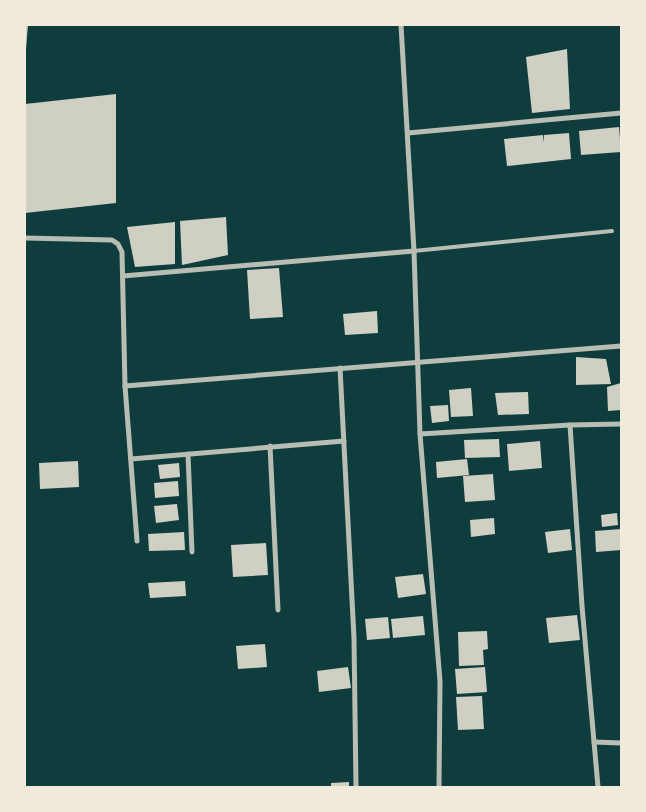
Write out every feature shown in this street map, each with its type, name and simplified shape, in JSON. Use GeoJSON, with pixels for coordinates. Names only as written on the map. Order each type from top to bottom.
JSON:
{"type":"FeatureCollection","features":[{"type":"Feature","properties":{"kind":"street"},"geometry":{"type":"LineString","coordinates":[[401,25],[414,251],[420,434],[440,681],[439,787]]}},
{"type":"Feature","properties":{"kind":"street"},"geometry":{"type":"LineString","coordinates":[[408,133],[621,113]]}},
{"type":"Feature","properties":{"kind":"street"},"geometry":{"type":"LineString","coordinates":[[25,238],[112,240],[118,244],[122,252],[125,386],[137,541]]}},
{"type":"Feature","properties":{"kind":"street"},"geometry":{"type":"LineString","coordinates":[[124,276],[414,251]]}},
{"type":"Feature","properties":{"kind":"street"},"geometry":{"type":"LineString","coordinates":[[125,386],[621,346]]}},
{"type":"Feature","properties":{"kind":"street"},"geometry":{"type":"LineString","coordinates":[[340,368],[354,638],[356,787]]}},
{"type":"Feature","properties":{"kind":"street"},"geometry":{"type":"LineString","coordinates":[[420,434],[570,425],[621,424]]}},
{"type":"Feature","properties":{"kind":"street"},"geometry":{"type":"LineString","coordinates":[[570,425],[582,606],[598,787]]}},
{"type":"Feature","properties":{"kind":"street"},"geometry":{"type":"LineString","coordinates":[[131,460],[270,446],[344,441]]}},
{"type":"Feature","properties":{"kind":"street"},"geometry":{"type":"LineString","coordinates":[[270,446],[278,610]]}},
{"type":"Feature","properties":{"kind":"street"},"geometry":{"type":"LineString","coordinates":[[188,454],[192,552]]}},
{"type":"Feature","properties":{"kind":"street"},"geometry":{"type":"LineString","coordinates":[[594,742],[621,743]]}},
{"type":"Feature","properties":{"kind":"lane"},"geometry":{"type":"LineString","coordinates":[[414,251],[612,231]]}},
{"type":"Feature","properties":{"kind":"building"},"geometry":{"type":"Polygon","coordinates":[[[25,25],[28,25],[26,49],[25,49],[25,25]]]}},
{"type":"Feature","properties":{"kind":"building"},"geometry":{"type":"Polygon","coordinates":[[[567,49],[570,109],[532,113],[526,57],[567,49]]]}},
{"type":"Feature","properties":{"kind":"building"},"geometry":{"type":"Polygon","coordinates":[[[116,94],[116,203],[25,213],[25,104],[116,94]]]}},
{"type":"Feature","properties":{"kind":"building"},"geometry":{"type":"Polygon","coordinates":[[[619,127],[621,152],[581,155],[579,131],[619,127]]]}},
{"type":"Feature","properties":{"kind":"building"},"geometry":{"type":"Polygon","coordinates":[[[569,133],[571,159],[507,166],[504,139],[543,135],[544,143],[544,135],[569,133]]]}},
{"type":"Feature","properties":{"kind":"building"},"geometry":{"type":"Polygon","coordinates":[[[226,217],[228,255],[182,265],[180,221],[226,217]]]}},
{"type":"Feature","properties":{"kind":"building"},"geometry":{"type":"Polygon","coordinates":[[[175,222],[175,264],[135,267],[127,227],[175,222]]]}},
{"type":"Feature","properties":{"kind":"building"},"geometry":{"type":"Polygon","coordinates":[[[279,268],[283,317],[250,319],[247,270],[279,268]]]}},
{"type":"Feature","properties":{"kind":"building"},"geometry":{"type":"Polygon","coordinates":[[[377,311],[378,333],[345,335],[343,314],[377,311]]]}},
{"type":"Feature","properties":{"kind":"building"},"geometry":{"type":"Polygon","coordinates":[[[576,357],[606,359],[611,384],[576,385],[576,357]]]}},
{"type":"Feature","properties":{"kind":"building"},"geometry":{"type":"Polygon","coordinates":[[[621,383],[621,410],[608,411],[607,387],[621,383]]]}},
{"type":"Feature","properties":{"kind":"building"},"geometry":{"type":"Polygon","coordinates":[[[471,388],[473,416],[451,417],[449,390],[471,388]]]}},
{"type":"Feature","properties":{"kind":"building"},"geometry":{"type":"Polygon","coordinates":[[[528,392],[529,414],[498,415],[495,393],[528,392]]]}},
{"type":"Feature","properties":{"kind":"building"},"geometry":{"type":"Polygon","coordinates":[[[448,405],[449,421],[432,423],[430,406],[448,405]]]}},
{"type":"Feature","properties":{"kind":"building"},"geometry":{"type":"Polygon","coordinates":[[[499,439],[500,457],[465,458],[464,440],[499,439]]]}},
{"type":"Feature","properties":{"kind":"building"},"geometry":{"type":"Polygon","coordinates":[[[540,441],[542,468],[509,471],[507,444],[540,441]]]}},
{"type":"Feature","properties":{"kind":"building"},"geometry":{"type":"Polygon","coordinates":[[[467,459],[469,475],[437,478],[436,462],[467,459]]]}},
{"type":"Feature","properties":{"kind":"building"},"geometry":{"type":"Polygon","coordinates":[[[78,461],[79,487],[40,489],[39,463],[78,461]]]}},
{"type":"Feature","properties":{"kind":"building"},"geometry":{"type":"Polygon","coordinates":[[[179,463],[180,477],[160,479],[158,465],[179,463]]]}},
{"type":"Feature","properties":{"kind":"building"},"geometry":{"type":"Polygon","coordinates":[[[493,474],[495,500],[465,502],[463,476],[493,474]]]}},
{"type":"Feature","properties":{"kind":"building"},"geometry":{"type":"Polygon","coordinates":[[[178,481],[179,496],[155,498],[154,483],[178,481]]]}},
{"type":"Feature","properties":{"kind":"building"},"geometry":{"type":"Polygon","coordinates":[[[177,504],[179,520],[156,523],[154,506],[177,504]]]}},
{"type":"Feature","properties":{"kind":"building"},"geometry":{"type":"Polygon","coordinates":[[[617,513],[618,525],[602,527],[601,515],[617,513]]]}},
{"type":"Feature","properties":{"kind":"building"},"geometry":{"type":"Polygon","coordinates":[[[494,518],[495,534],[471,537],[470,520],[494,518]]]}},
{"type":"Feature","properties":{"kind":"building"},"geometry":{"type":"Polygon","coordinates":[[[570,529],[572,550],[548,553],[545,532],[570,529]]]}},
{"type":"Feature","properties":{"kind":"building"},"geometry":{"type":"Polygon","coordinates":[[[621,529],[621,550],[596,552],[595,531],[621,529]]]}},
{"type":"Feature","properties":{"kind":"building"},"geometry":{"type":"Polygon","coordinates":[[[184,532],[185,550],[149,551],[148,534],[184,532]]]}},
{"type":"Feature","properties":{"kind":"building"},"geometry":{"type":"Polygon","coordinates":[[[266,543],[268,575],[233,577],[231,545],[266,543]]]}},
{"type":"Feature","properties":{"kind":"building"},"geometry":{"type":"Polygon","coordinates":[[[423,574],[426,594],[398,598],[395,577],[423,574]]]}},
{"type":"Feature","properties":{"kind":"building"},"geometry":{"type":"Polygon","coordinates":[[[185,581],[186,596],[150,598],[148,583],[185,581]]]}},
{"type":"Feature","properties":{"kind":"building"},"geometry":{"type":"Polygon","coordinates":[[[577,615],[580,640],[549,643],[546,618],[577,615]]]}},
{"type":"Feature","properties":{"kind":"building"},"geometry":{"type":"Polygon","coordinates":[[[423,616],[425,635],[393,638],[391,619],[423,616]]]}},
{"type":"Feature","properties":{"kind":"building"},"geometry":{"type":"Polygon","coordinates":[[[388,617],[390,638],[367,640],[365,619],[388,617]]]}},
{"type":"Feature","properties":{"kind":"building"},"geometry":{"type":"Polygon","coordinates":[[[487,631],[488,649],[483,650],[484,665],[459,666],[458,632],[487,631]]]}},
{"type":"Feature","properties":{"kind":"building"},"geometry":{"type":"Polygon","coordinates":[[[265,644],[267,667],[238,669],[236,646],[265,644]]]}},
{"type":"Feature","properties":{"kind":"building"},"geometry":{"type":"Polygon","coordinates":[[[348,667],[351,688],[319,692],[317,671],[348,667]]]}},
{"type":"Feature","properties":{"kind":"building"},"geometry":{"type":"Polygon","coordinates":[[[485,667],[487,692],[457,694],[455,669],[485,667]]]}},
{"type":"Feature","properties":{"kind":"building"},"geometry":{"type":"Polygon","coordinates":[[[482,696],[484,729],[458,730],[456,697],[482,696]]]}},
{"type":"Feature","properties":{"kind":"building"},"geometry":{"type":"Polygon","coordinates":[[[349,782],[349,787],[331,787],[331,783],[349,782]]]}}]}
